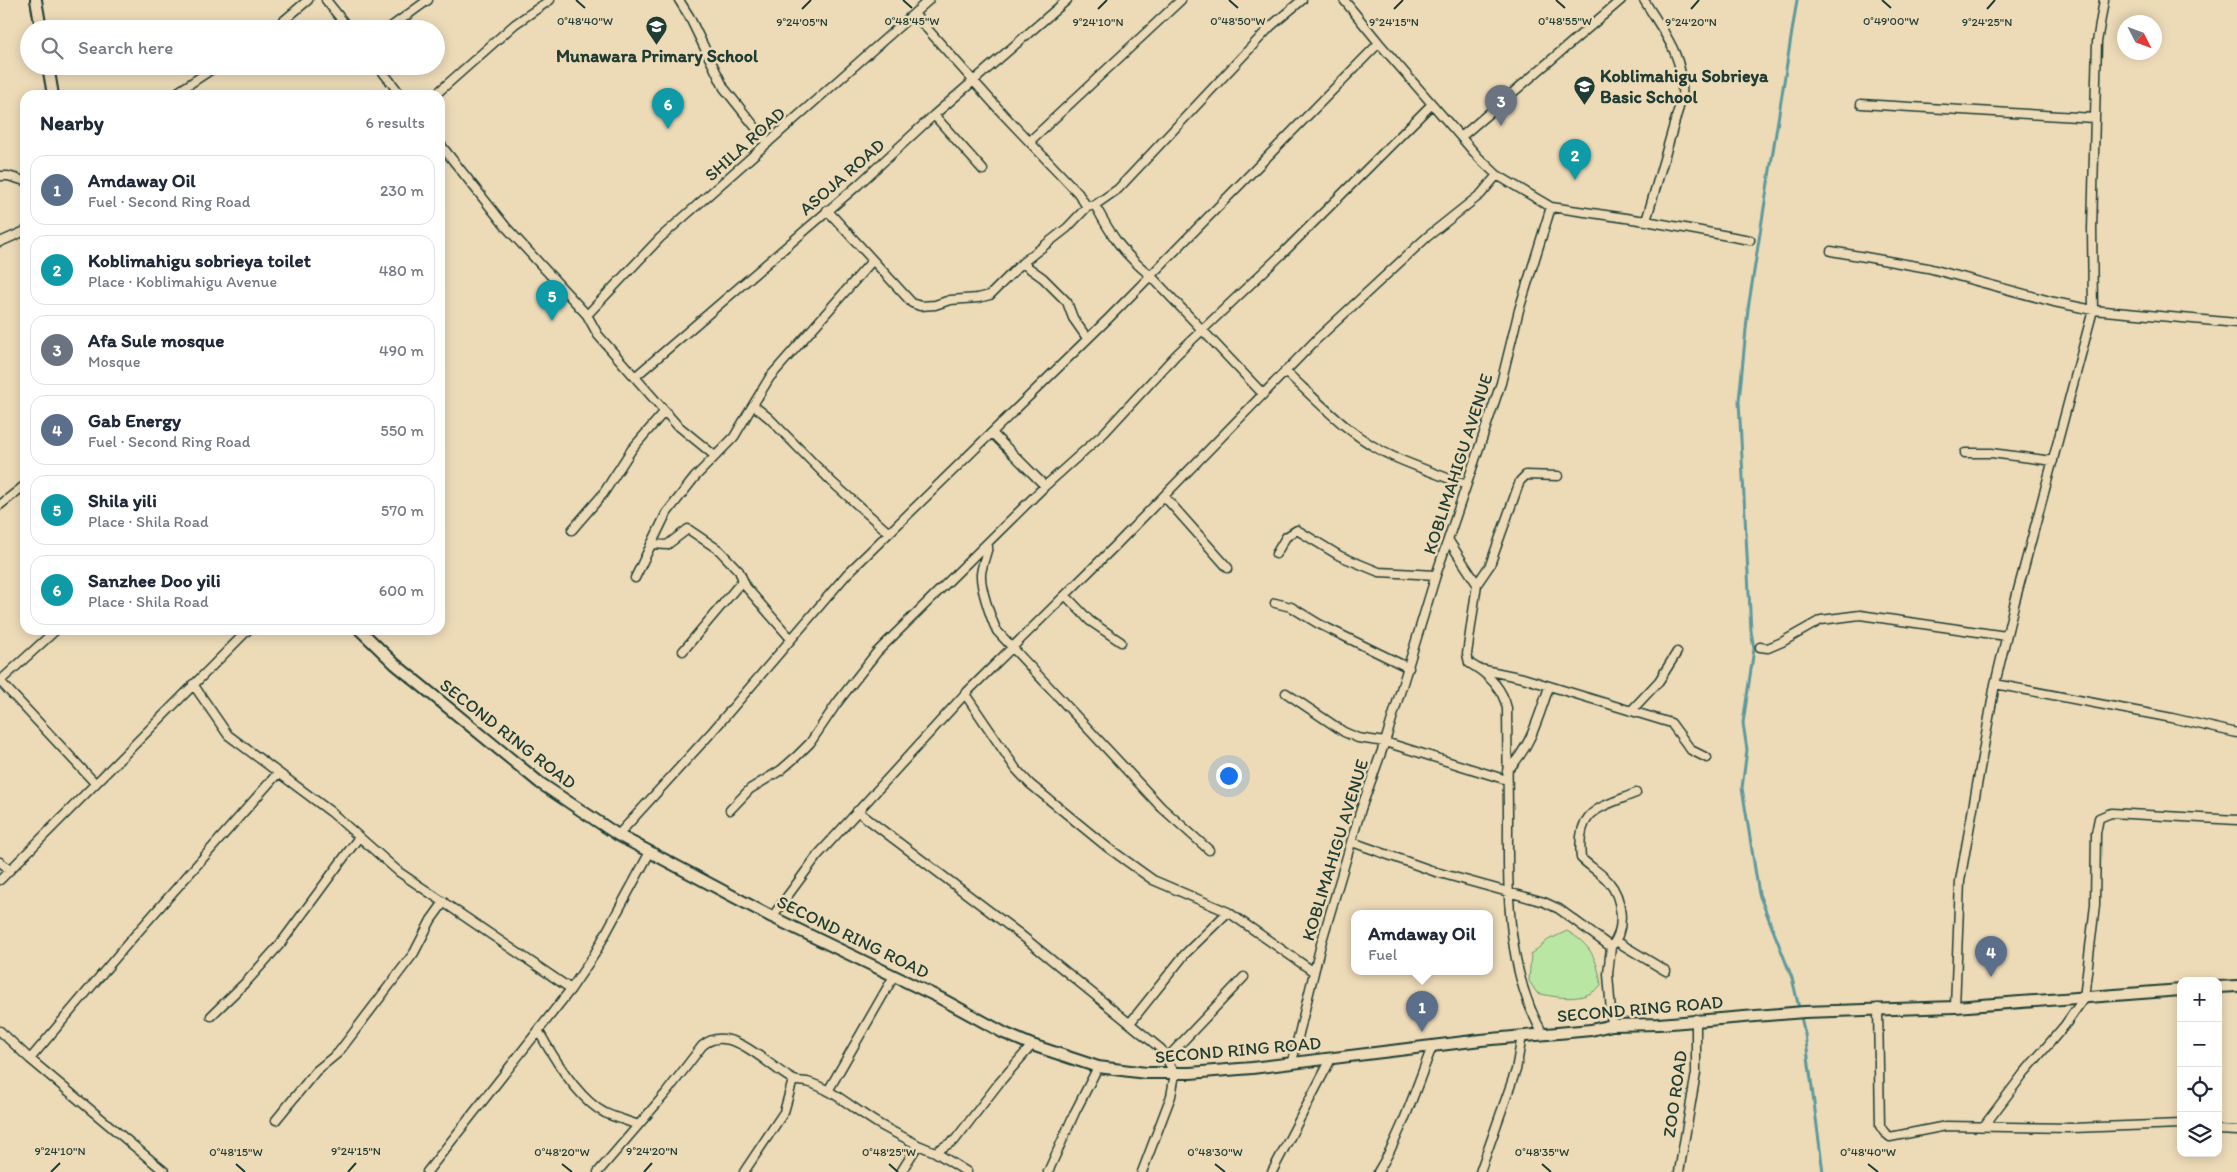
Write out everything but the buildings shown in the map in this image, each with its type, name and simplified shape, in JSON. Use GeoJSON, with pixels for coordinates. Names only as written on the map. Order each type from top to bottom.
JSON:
{"type":"FeatureCollection","features":[{"type":"Feature","properties":{"kind":"street"},"geometry":{"type":"LineString","coordinates":[[36,0],[39,20]]}},
{"type":"Feature","properties":{"kind":"street"},"geometry":{"type":"LineString","coordinates":[[285,20],[308,0]]}},
{"type":"Feature","properties":{"kind":"street"},"geometry":{"type":"LineString","coordinates":[[326,0],[342,20]]}},
{"type":"Feature","properties":{"kind":"street"},"geometry":{"type":"LineString","coordinates":[[400,20],[428,0]]}},
{"type":"Feature","properties":{"kind":"street"},"geometry":{"type":"LineString","coordinates":[[440,90],[510,29],[550,0]]}},
{"type":"Feature","properties":{"kind":"street"},"geometry":{"type":"LineString","coordinates":[[679,0],[689,16],[724,88],[768,144]]}},
{"type":"Feature","properties":{"kind":"street","name":"SHILA ROAD"},"geometry":{"type":"LineString","coordinates":[[587,314],[660,238],[929,0]]}},
{"type":"Feature","properties":{"kind":"street","name":"ASOJA ROAD"},"geometry":{"type":"LineString","coordinates":[[636,376],[858,185],[934,115],[1067,0]]}},
{"type":"Feature","properties":{"kind":"street"},"geometry":{"type":"LineString","coordinates":[[1030,141],[1181,0]]}},
{"type":"Feature","properties":{"kind":"street"},"geometry":{"type":"LineString","coordinates":[[827,210],[907,298],[920,306],[990,295],[1022,263],[1091,206],[1118,189],[1271,26],[1302,0]]}},
{"type":"Feature","properties":{"kind":"street"},"geometry":{"type":"LineString","coordinates":[[1344,0],[1432,104],[1497,175],[1551,207],[1646,221],[1750,240]]}},
{"type":"Feature","properties":{"kind":"street"},"geometry":{"type":"LineString","coordinates":[[1461,136],[1621,0]]}},
{"type":"Feature","properties":{"kind":"street"},"geometry":{"type":"LineString","coordinates":[[1644,0],[1677,56],[1683,85],[1682,97],[1646,221]]}},
{"type":"Feature","properties":{"kind":"street"},"geometry":{"type":"LineString","coordinates":[[1955,1007],[1960,881],[1995,684],[2006,636],[2093,310],[2094,118],[2097,42],[2104,0]]}},
{"type":"Feature","properties":{"kind":"street"},"geometry":{"type":"LineString","coordinates":[[914,14],[974,82],[1091,206],[1114,240],[1132,260],[1150,275],[1263,394]]}},
{"type":"Feature","properties":{"kind":"street"},"geometry":{"type":"LineString","coordinates":[[618,835],[711,733],[847,574],[961,460],[992,433],[1379,43]]}},
{"type":"Feature","properties":{"kind":"street"},"geometry":{"type":"LineString","coordinates":[[50,75],[52,90]]}},
{"type":"Feature","properties":{"kind":"street"},"geometry":{"type":"LineString","coordinates":[[181,90],[203,75]]}},
{"type":"Feature","properties":{"kind":"street"},"geometry":{"type":"LineString","coordinates":[[385,75],[397,90]]}},
{"type":"Feature","properties":{"kind":"street"},"geometry":{"type":"LineString","coordinates":[[730,810],[750,789],[781,770],[810,743],[837,703],[877,652],[988,545],[1045,486],[1104,433],[1202,329],[1281,255],[1432,104]]}},
{"type":"Feature","properties":{"kind":"street"},"geometry":{"type":"LineString","coordinates":[[1861,104],[2094,118]]}},
{"type":"Feature","properties":{"kind":"street"},"geometry":{"type":"LineString","coordinates":[[934,115],[982,170]]}},
{"type":"Feature","properties":{"kind":"street"},"geometry":{"type":"LineString","coordinates":[[445,150],[506,227],[587,314],[598,334],[676,424],[715,456]]}},
{"type":"Feature","properties":{"kind":"street"},"geometry":{"type":"LineString","coordinates":[[772,917],[817,856],[965,694],[1066,596],[1285,371],[1427,237],[1481,194],[1497,175]]}},
{"type":"Feature","properties":{"kind":"street"},"geometry":{"type":"LineString","coordinates":[[0,176],[20,180]]}},
{"type":"Feature","properties":{"kind":"street","name":"KOBLIMAHIGU AVENUE"},"geometry":{"type":"LineString","coordinates":[[1292,1062],[1314,972],[1361,809],[1385,742],[1436,575],[1501,383],[1519,310],[1551,207]]}},
{"type":"Feature","properties":{"kind":"street"},"geometry":{"type":"LineString","coordinates":[[0,242],[20,232]]}},
{"type":"Feature","properties":{"kind":"street"},"geometry":{"type":"LineString","coordinates":[[1831,251],[1928,268],[2054,302],[2093,310],[2237,323]]}},
{"type":"Feature","properties":{"kind":"street"},"geometry":{"type":"LineString","coordinates":[[635,578],[666,514],[734,436],[770,377],[872,261]]}},
{"type":"Feature","properties":{"kind":"street"},"geometry":{"type":"LineString","coordinates":[[1022,263],[1043,278],[1067,302],[1073,318],[1087,338]]}},
{"type":"Feature","properties":{"kind":"street"},"geometry":{"type":"LineString","coordinates":[[1285,371],[1333,415],[1369,442],[1393,457],[1466,485]]}},
{"type":"Feature","properties":{"kind":"street"},"geometry":{"type":"LineString","coordinates":[[753,405],[769,418],[833,483],[889,533]]}},
{"type":"Feature","properties":{"kind":"street"},"geometry":{"type":"LineString","coordinates":[[572,530],[603,494],[632,449],[665,411]]}},
{"type":"Feature","properties":{"kind":"street"},"geometry":{"type":"LineString","coordinates":[[992,433],[1045,486]]}},
{"type":"Feature","properties":{"kind":"street"},"geometry":{"type":"LineString","coordinates":[[1965,453],[1991,453],[2053,461]]}},
{"type":"Feature","properties":{"kind":"street"},"geometry":{"type":"LineString","coordinates":[[1543,1034],[1531,1010],[1518,970],[1507,892],[1506,708],[1504,697],[1497,686],[1478,669],[1469,664],[1467,654],[1477,584],[1490,564],[1520,481],[1526,475],[1558,476]]}},
{"type":"Feature","properties":{"kind":"street"},"geometry":{"type":"LineString","coordinates":[[0,505],[20,489]]}},
{"type":"Feature","properties":{"kind":"street"},"geometry":{"type":"LineString","coordinates":[[1164,496],[1228,568]]}},
{"type":"Feature","properties":{"kind":"street"},"geometry":{"type":"LineString","coordinates":[[651,544],[667,545],[688,528],[718,550],[739,571],[746,587],[791,639]]}},
{"type":"Feature","properties":{"kind":"street"},"geometry":{"type":"LineString","coordinates":[[1276,554],[1286,537],[1297,530],[1340,556],[1379,572],[1436,575]]}},
{"type":"Feature","properties":{"kind":"street"},"geometry":{"type":"LineString","coordinates":[[1449,541],[1477,584]]}},
{"type":"Feature","properties":{"kind":"street"},"geometry":{"type":"LineString","coordinates":[[988,545],[981,574],[989,616],[998,631],[1011,648],[1043,679],[1094,737],[1161,807],[1209,850]]}},
{"type":"Feature","properties":{"kind":"street"},"geometry":{"type":"LineString","coordinates":[[683,651],[743,580]]}},
{"type":"Feature","properties":{"kind":"street"},"geometry":{"type":"LineString","coordinates":[[1066,596],[1090,621],[1121,642]]}},
{"type":"Feature","properties":{"kind":"street"},"geometry":{"type":"LineString","coordinates":[[1275,603],[1291,607],[1319,624],[1409,668]]}},
{"type":"Feature","properties":{"kind":"street"},"geometry":{"type":"LineString","coordinates":[[1760,646],[1768,648],[1821,620],[1852,615],[2006,636]]}},
{"type":"Feature","properties":{"kind":"street"},"geometry":{"type":"LineString","coordinates":[[51,635],[0,681],[95,783]]}},
{"type":"Feature","properties":{"kind":"street"},"geometry":{"type":"LineString","coordinates":[[0,880],[243,635]]}},
{"type":"Feature","properties":{"kind":"street","name":"SECOND RING ROAD"},"geometry":{"type":"LineString","coordinates":[[365,635],[395,664],[526,772],[618,835],[772,917],[1032,1045],[1098,1067],[1146,1073],[1175,1074],[1252,1068],[1522,1036],[1591,1030],[1612,1025],[1878,1008],[1955,1007],[2177,990]]}},
{"type":"Feature","properties":{"kind":"street"},"geometry":{"type":"LineString","coordinates":[[1631,711],[1659,681],[1677,652]]}},
{"type":"Feature","properties":{"kind":"street"},"geometry":{"type":"LineString","coordinates":[[1478,669],[1549,687],[1672,723],[1691,750],[1706,758]]}},
{"type":"Feature","properties":{"kind":"street"},"geometry":{"type":"LineString","coordinates":[[193,684],[228,735],[331,812],[399,872],[571,989]]}},
{"type":"Feature","properties":{"kind":"street"},"geometry":{"type":"LineString","coordinates":[[1995,684],[2172,718],[2237,733]]}},
{"type":"Feature","properties":{"kind":"street"},"geometry":{"type":"LineString","coordinates":[[1507,775],[1529,742],[1549,687]]}},
{"type":"Feature","properties":{"kind":"street"},"geometry":{"type":"LineString","coordinates":[[1286,693],[1344,732],[1358,738],[1385,742],[1507,775]]}},
{"type":"Feature","properties":{"kind":"street"},"geometry":{"type":"LineString","coordinates":[[965,694],[1016,769],[1030,784],[1107,847],[1141,872],[1228,912],[1314,972]]}},
{"type":"Feature","properties":{"kind":"street"},"geometry":{"type":"LineString","coordinates":[[30,1059],[129,942],[278,773]]}},
{"type":"Feature","properties":{"kind":"street"},"geometry":{"type":"LineString","coordinates":[[1612,1025],[1608,974],[1621,918],[1617,896],[1608,881],[1581,858],[1579,837],[1586,818],[1598,808],[1636,792]]}},
{"type":"Feature","properties":{"kind":"street"},"geometry":{"type":"LineString","coordinates":[[858,811],[1021,936],[1160,1049],[1175,1074],[1171,1096],[1142,1172]]}},
{"type":"Feature","properties":{"kind":"street"},"geometry":{"type":"LineString","coordinates":[[1984,1126],[2024,1073],[2065,1025],[2084,998],[2095,905],[2096,833],[2100,818],[2111,813],[2237,820]]}},
{"type":"Feature","properties":{"kind":"street"},"geometry":{"type":"LineString","coordinates":[[211,1016],[248,980],[281,942],[359,837]]}},
{"type":"Feature","properties":{"kind":"street"},"geometry":{"type":"LineString","coordinates":[[1352,842],[1436,872],[1544,902],[1559,909],[1614,944],[1666,971]]}},
{"type":"Feature","properties":{"kind":"street"},"geometry":{"type":"LineString","coordinates":[[427,1172],[539,1032],[594,956],[650,852]]}},
{"type":"Feature","properties":{"kind":"street"},"geometry":{"type":"LineString","coordinates":[[0,862],[10,870]]}},
{"type":"Feature","properties":{"kind":"street"},"geometry":{"type":"LineString","coordinates":[[276,1120],[316,1071],[338,1053],[414,953],[431,920],[444,902]]}},
{"type":"Feature","properties":{"kind":"street"},"geometry":{"type":"LineString","coordinates":[[1130,1024],[1185,954],[1228,912]]}},
{"type":"Feature","properties":{"kind":"street"},"geometry":{"type":"LineString","coordinates":[[828,1091],[894,976]]}},
{"type":"Feature","properties":{"kind":"street"},"geometry":{"type":"LineString","coordinates":[[1167,1058],[1244,977]]}},
{"type":"Feature","properties":{"kind":"street"},"geometry":{"type":"LineString","coordinates":[[2222,987],[2237,986]]}},
{"type":"Feature","properties":{"kind":"street"},"geometry":{"type":"LineString","coordinates":[[1878,1008],[1880,1126],[1890,1137],[1930,1128],[1984,1126],[2072,1128],[2177,1124]]}},
{"type":"Feature","properties":{"kind":"street","name":"ZOO ROAD"},"geometry":{"type":"LineString","coordinates":[[1679,1172],[1696,1073],[1696,1020]]}},
{"type":"Feature","properties":{"kind":"street"},"geometry":{"type":"LineString","coordinates":[[0,1031],[30,1059],[165,1172]]}},
{"type":"Feature","properties":{"kind":"street"},"geometry":{"type":"LineString","coordinates":[[539,1032],[552,1053],[590,1102],[604,1112],[638,1125]]}},
{"type":"Feature","properties":{"kind":"street"},"geometry":{"type":"LineString","coordinates":[[1480,1172],[1516,1070],[1522,1036]]}},
{"type":"Feature","properties":{"kind":"street"},"geometry":{"type":"LineString","coordinates":[[598,1172],[708,1041],[719,1038],[730,1040],[772,1064],[793,1080],[809,1082],[828,1091],[877,1123],[935,1152],[967,1172]]}},
{"type":"Feature","properties":{"kind":"street"},"geometry":{"type":"LineString","coordinates":[[935,1152],[955,1140],[1032,1045]]}},
{"type":"Feature","properties":{"kind":"street"},"geometry":{"type":"LineString","coordinates":[[1378,1172],[1388,1155],[1417,1090],[1432,1047]]}},
{"type":"Feature","properties":{"kind":"street"},"geometry":{"type":"LineString","coordinates":[[1272,1172],[1331,1058]]}},
{"type":"Feature","properties":{"kind":"street"},"geometry":{"type":"LineString","coordinates":[[1048,1172],[1098,1067]]}},
{"type":"Feature","properties":{"kind":"street"},"geometry":{"type":"LineString","coordinates":[[744,1172],[784,1112],[793,1080]]}},
{"type":"Feature","properties":{"kind":"street"},"geometry":{"type":"LineString","coordinates":[[2222,1130],[2237,1131]]}},
{"type":"Feature","properties":{"kind":"street"},"geometry":{"type":"LineString","coordinates":[[901,1172],[918,1145]]}},
{"type":"Feature","properties":{"kind":"green space"},"geometry":{"type":"Polygon","coordinates":[[[1567,931],[1582,942],[1591,953],[1595,960],[1601,985],[1588,995],[1580,997],[1571,998],[1537,993],[1529,981],[1531,954],[1548,940],[1567,931]]]}},
{"type":"Feature","properties":{"kind":"waterway"},"geometry":{"type":"LineString","coordinates":[[1797,0],[1748,309],[1739,401],[1751,631],[1754,649],[1743,723],[1747,750],[1742,788],[1759,894],[1792,978],[1805,1034],[1823,1172]]}},
{"type":"Feature","properties":{"kind":"place","name":"Munawara Primary School"},"geometry":{"type":"Point","coordinates":[657,45]}},
{"type":"Feature","properties":{"kind":"place","name":"Koblimahigu Sobrieya Basic School"},"geometry":{"type":"Point","coordinates":[1584,105]}},
{"type":"Feature","properties":{"kind":"place","name":"Afa Sule mosque"},"geometry":{"type":"Point","coordinates":[1501,126]}},
{"type":"Feature","properties":{"kind":"place","name":"Sanzhee Doo yili"},"geometry":{"type":"Point","coordinates":[668,129]}},
{"type":"Feature","properties":{"kind":"place","name":"Koblimahigu sobrieya toilet"},"geometry":{"type":"Point","coordinates":[1575,180]}},
{"type":"Feature","properties":{"kind":"place","name":"Shila yili"},"geometry":{"type":"Point","coordinates":[552,321]}},
{"type":"Feature","properties":{"kind":"place","name":"Gab Energy"},"geometry":{"type":"Point","coordinates":[1991,977]}},
{"type":"Feature","properties":{"kind":"place","name":"Amdaway Oil"},"geometry":{"type":"Point","coordinates":[1422,1032]}}]}
